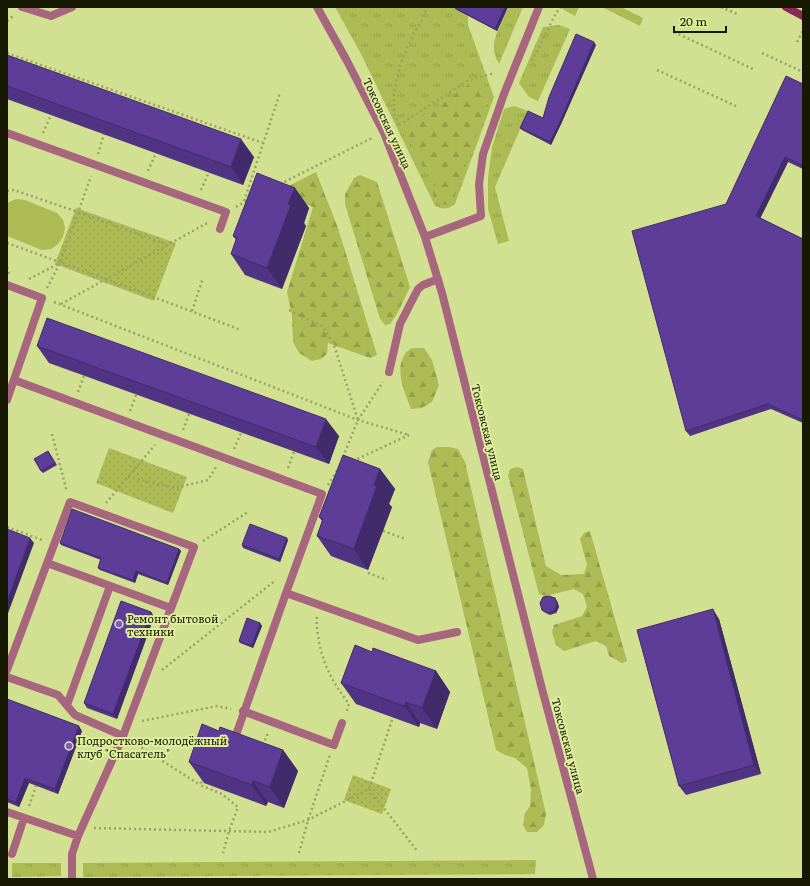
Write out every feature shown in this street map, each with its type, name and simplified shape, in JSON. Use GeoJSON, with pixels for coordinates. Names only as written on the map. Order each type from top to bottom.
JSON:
{"type":"FeatureCollection","features":[{"type":"Feature","properties":{"kind":"main road"},"geometry":{"type":"LineString","coordinates":[[786,7],[803,16]]}},
{"type":"Feature","properties":{"kind":"street"},"geometry":{"type":"LineString","coordinates":[[22,7],[51,16],[72,7]]}},
{"type":"Feature","properties":{"kind":"street","name":"Токсовская улица"},"geometry":{"type":"LineString","coordinates":[[317,7],[384,133],[425,237],[438,279],[540,682],[593,879]]}},
{"type":"Feature","properties":{"kind":"street"},"geometry":{"type":"LineString","coordinates":[[425,237],[482,216],[480,184],[483,154],[504,94],[539,7]]}},
{"type":"Feature","properties":{"kind":"street"},"geometry":{"type":"LineString","coordinates":[[7,132],[226,212],[220,229]]}},
{"type":"Feature","properties":{"kind":"street"},"geometry":{"type":"LineString","coordinates":[[389,372],[400,324],[418,289],[423,285],[438,279]]}},
{"type":"Feature","properties":{"kind":"street"},"geometry":{"type":"LineString","coordinates":[[7,400],[42,298],[10,286]]}},
{"type":"Feature","properties":{"kind":"street"},"geometry":{"type":"LineString","coordinates":[[14,380],[322,494],[243,711],[236,735]]}},
{"type":"Feature","properties":{"kind":"street"},"geometry":{"type":"LineString","coordinates":[[7,670],[70,502],[194,546],[124,736],[78,836],[72,854],[72,879]]}},
{"type":"Feature","properties":{"kind":"street"},"geometry":{"type":"LineString","coordinates":[[47,563],[171,608]]}},
{"type":"Feature","properties":{"kind":"street"},"geometry":{"type":"LineString","coordinates":[[67,705],[110,586]]}},
{"type":"Feature","properties":{"kind":"street"},"geometry":{"type":"LineString","coordinates":[[286,593],[418,640],[457,632]]}},
{"type":"Feature","properties":{"kind":"street"},"geometry":{"type":"LineString","coordinates":[[7,677],[58,695],[75,715],[124,736]]}},
{"type":"Feature","properties":{"kind":"street"},"geometry":{"type":"LineString","coordinates":[[243,711],[334,745],[342,723]]}},
{"type":"Feature","properties":{"kind":"street"},"geometry":{"type":"LineString","coordinates":[[7,812],[78,836]]}},
{"type":"Feature","properties":{"kind":"street"},"geometry":{"type":"LineString","coordinates":[[12,854],[24,818]]}},
{"type":"Feature","properties":{"kind":"path"},"geometry":{"type":"LineString","coordinates":[[427,7],[422,20],[413,35],[398,72],[394,92],[394,113],[398,126],[469,80],[495,73]]}},
{"type":"Feature","properties":{"kind":"path"},"geometry":{"type":"LineString","coordinates":[[721,7],[737,14]]}},
{"type":"Feature","properties":{"kind":"path"},"geometry":{"type":"LineString","coordinates":[[797,42],[803,31]]}},
{"type":"Feature","properties":{"kind":"path"},"geometry":{"type":"LineString","coordinates":[[674,32],[755,70]]}},
{"type":"Feature","properties":{"kind":"path"},"geometry":{"type":"LineString","coordinates":[[7,53],[263,143]]}},
{"type":"Feature","properties":{"kind":"path"},"geometry":{"type":"LineString","coordinates":[[762,53],[803,72]]}},
{"type":"Feature","properties":{"kind":"path"},"geometry":{"type":"LineString","coordinates":[[657,70],[738,107]]}},
{"type":"Feature","properties":{"kind":"path"},"geometry":{"type":"LineString","coordinates":[[244,202],[280,93]]}},
{"type":"Feature","properties":{"kind":"path"},"geometry":{"type":"LineString","coordinates":[[38,144],[51,115]]}},
{"type":"Feature","properties":{"kind":"path"},"geometry":{"type":"LineString","coordinates":[[104,134],[95,165],[60,263],[42,298],[358,420],[410,435],[346,463]]}},
{"type":"Feature","properties":{"kind":"path"},"geometry":{"type":"LineString","coordinates":[[278,185],[372,138]]}},
{"type":"Feature","properties":{"kind":"path"},"geometry":{"type":"LineString","coordinates":[[144,182],[156,153]]}},
{"type":"Feature","properties":{"kind":"path"},"geometry":{"type":"LineString","coordinates":[[196,201],[209,172]]}},
{"type":"Feature","properties":{"kind":"path"},"geometry":{"type":"LineString","coordinates":[[7,190],[14,190],[168,245]]}},
{"type":"Feature","properties":{"kind":"path"},"geometry":{"type":"LineString","coordinates":[[61,305],[251,198]]}},
{"type":"Feature","properties":{"kind":"path"},"geometry":{"type":"LineString","coordinates":[[7,243],[241,330]]}},
{"type":"Feature","properties":{"kind":"path"},"geometry":{"type":"LineString","coordinates":[[10,286],[60,263]]}},
{"type":"Feature","properties":{"kind":"path"},"geometry":{"type":"LineString","coordinates":[[192,311],[203,278]]}},
{"type":"Feature","properties":{"kind":"path"},"geometry":{"type":"LineString","coordinates":[[289,310],[322,326],[333,342],[358,420]]}},
{"type":"Feature","properties":{"kind":"path"},"geometry":{"type":"LineString","coordinates":[[342,460],[358,420],[389,372]]}},
{"type":"Feature","properties":{"kind":"path"},"geometry":{"type":"LineString","coordinates":[[126,421],[136,395]]}},
{"type":"Feature","properties":{"kind":"path"},"geometry":{"type":"LineString","coordinates":[[179,441],[189,414]]}},
{"type":"Feature","properties":{"kind":"path"},"geometry":{"type":"LineString","coordinates":[[128,477],[175,488],[208,480],[226,458],[242,433]]}},
{"type":"Feature","properties":{"kind":"path"},"geometry":{"type":"LineString","coordinates":[[52,434],[70,502]]}},
{"type":"Feature","properties":{"kind":"path"},"geometry":{"type":"LineString","coordinates":[[98,512],[164,435]]}},
{"type":"Feature","properties":{"kind":"path"},"geometry":{"type":"LineString","coordinates":[[283,479],[294,452]]}},
{"type":"Feature","properties":{"kind":"path"},"geometry":{"type":"LineString","coordinates":[[322,494],[339,467]]}},
{"type":"Feature","properties":{"kind":"path"},"geometry":{"type":"LineString","coordinates":[[194,546],[248,512]]}},
{"type":"Feature","properties":{"kind":"path"},"geometry":{"type":"LineString","coordinates":[[7,527],[43,540]]}},
{"type":"Feature","properties":{"kind":"path"},"geometry":{"type":"LineString","coordinates":[[383,531],[406,539]]}},
{"type":"Feature","properties":{"kind":"path"},"geometry":{"type":"LineString","coordinates":[[368,573],[387,580]]}},
{"type":"Feature","properties":{"kind":"path"},"geometry":{"type":"LineString","coordinates":[[161,670],[278,579]]}},
{"type":"Feature","properties":{"kind":"path"},"geometry":{"type":"LineString","coordinates":[[318,604],[318,635],[322,656],[329,674],[338,690],[349,704],[342,723]]}},
{"type":"Feature","properties":{"kind":"path"},"geometry":{"type":"LineString","coordinates":[[128,724],[216,706],[243,711]]}},
{"type":"Feature","properties":{"kind":"path"},"geometry":{"type":"LineString","coordinates":[[82,828],[268,832],[308,820],[369,789],[393,717]]}},
{"type":"Feature","properties":{"kind":"path"},"geometry":{"type":"LineString","coordinates":[[261,750],[272,722]]}},
{"type":"Feature","properties":{"kind":"path"},"geometry":{"type":"LineString","coordinates":[[124,736],[200,785],[222,794],[238,807],[223,853]]}},
{"type":"Feature","properties":{"kind":"path"},"geometry":{"type":"LineString","coordinates":[[299,853],[308,820],[334,745]]}},
{"type":"Feature","properties":{"kind":"path"},"geometry":{"type":"LineString","coordinates":[[200,785],[205,771]]}},
{"type":"Feature","properties":{"kind":"path"},"geometry":{"type":"LineString","coordinates":[[30,802],[36,786]]}},
{"type":"Feature","properties":{"kind":"path"},"geometry":{"type":"LineString","coordinates":[[369,789],[418,852]]}},
{"type":"Feature","properties":{"kind":"green space"},"geometry":{"type":"Polygon","coordinates":[[[335,7],[458,7],[468,16],[468,25],[494,97],[455,204],[452,206],[441,208],[435,206],[361,54],[335,7]]]}},
{"type":"Feature","properties":{"kind":"green space"},"geometry":{"type":"Polygon","coordinates":[[[509,7],[523,7],[499,64],[494,53],[494,42],[509,7]]]}},
{"type":"Feature","properties":{"kind":"green space"},"geometry":{"type":"Polygon","coordinates":[[[561,7],[579,7],[575,16],[561,7]]]}},
{"type":"Feature","properties":{"kind":"green space"},"geometry":{"type":"Polygon","coordinates":[[[602,7],[621,7],[643,18],[640,26],[602,7]]]}},
{"type":"Feature","properties":{"kind":"green space"},"geometry":{"type":"Polygon","coordinates":[[[559,25],[570,29],[538,101],[529,97],[519,83],[543,27],[559,25]]]}},
{"type":"Feature","properties":{"kind":"green space"},"geometry":{"type":"Polygon","coordinates":[[[483,81],[489,95],[488,100],[453,202],[441,204],[436,200],[432,192],[446,169],[425,172],[405,128],[470,84],[483,81]]]}},
{"type":"Feature","properties":{"kind":"green space"},"geometry":{"type":"Polygon","coordinates":[[[514,106],[528,111],[495,187],[509,241],[498,244],[488,209],[488,178],[492,147],[504,109],[514,106]]]}},
{"type":"Feature","properties":{"kind":"green space"},"geometry":{"type":"Polygon","coordinates":[[[316,172],[338,228],[377,355],[370,358],[328,343],[327,354],[321,359],[312,361],[299,353],[293,342],[292,316],[287,292],[313,207],[277,192],[316,172]]]}},
{"type":"Feature","properties":{"kind":"green space"},"geometry":{"type":"Polygon","coordinates":[[[360,175],[377,182],[410,287],[397,314],[390,324],[385,325],[380,319],[345,204],[345,194],[354,178],[360,175]]]}},
{"type":"Feature","properties":{"kind":"green space"},"geometry":{"type":"Polygon","coordinates":[[[16,199],[25,200],[57,213],[63,220],[65,228],[63,237],[58,244],[51,249],[42,250],[7,236],[7,203],[16,199]]]}},
{"type":"Feature","properties":{"kind":"green space"},"geometry":{"type":"Polygon","coordinates":[[[76,208],[176,243],[154,301],[55,264],[76,208]]]}},
{"type":"Feature","properties":{"kind":"green space"},"geometry":{"type":"Polygon","coordinates":[[[412,348],[424,348],[432,360],[439,385],[432,402],[422,408],[411,409],[402,382],[400,367],[405,354],[412,348]]]}},
{"type":"Feature","properties":{"kind":"green space"},"geometry":{"type":"Polygon","coordinates":[[[437,447],[458,449],[465,462],[546,814],[544,825],[537,832],[527,832],[523,825],[525,813],[530,806],[531,790],[527,768],[515,758],[496,750],[428,462],[432,450],[437,447]]]}},
{"type":"Feature","properties":{"kind":"green space"},"geometry":{"type":"Polygon","coordinates":[[[109,448],[187,477],[173,513],[96,483],[109,448]]]}},
{"type":"Feature","properties":{"kind":"green space"},"geometry":{"type":"Polygon","coordinates":[[[517,467],[523,469],[546,566],[561,575],[584,574],[587,565],[580,539],[584,533],[590,531],[627,661],[622,663],[609,656],[606,646],[596,641],[564,651],[556,645],[552,632],[554,625],[582,616],[587,607],[583,594],[574,589],[546,596],[539,594],[508,475],[510,469],[517,467]]]}},
{"type":"Feature","properties":{"kind":"green space"},"geometry":{"type":"Polygon","coordinates":[[[353,775],[391,789],[382,814],[344,800],[353,775]]]}},
{"type":"Feature","properties":{"kind":"green space"},"geometry":{"type":"Polygon","coordinates":[[[536,860],[535,874],[83,877],[83,863],[536,860]]]}},
{"type":"Feature","properties":{"kind":"green space"},"geometry":{"type":"Polygon","coordinates":[[[12,863],[61,863],[61,876],[12,877],[12,863]]]}},
{"type":"Feature","properties":{"kind":"building"},"geometry":{"type":"Polygon","coordinates":[[[455,7],[505,7],[495,29],[455,7]]]}},
{"type":"Feature","properties":{"kind":"building"},"geometry":{"type":"Polygon","coordinates":[[[576,34],[594,42],[550,142],[520,128],[528,111],[543,118],[549,97],[576,34]]]}},
{"type":"Feature","properties":{"kind":"building"},"geometry":{"type":"Polygon","coordinates":[[[7,55],[241,139],[231,167],[7,86],[7,55]]]}},
{"type":"Feature","properties":{"kind":"building"},"geometry":{"type":"Polygon","coordinates":[[[786,76],[803,84],[803,163],[802,165],[785,157],[756,216],[803,239],[803,420],[768,404],[686,431],[632,231],[726,204],[786,76]]]}},
{"type":"Feature","properties":{"kind":"building"},"geometry":{"type":"Polygon","coordinates":[[[257,173],[295,188],[288,204],[291,205],[267,268],[231,254],[237,237],[233,236],[257,173]]]}},
{"type":"Feature","properties":{"kind":"building"},"geometry":{"type":"Polygon","coordinates":[[[47,318],[326,419],[316,447],[37,346],[47,318]]]}},
{"type":"Feature","properties":{"kind":"building"},"geometry":{"type":"Polygon","coordinates":[[[48,451],[55,463],[41,471],[34,459],[48,451]]]}},
{"type":"Feature","properties":{"kind":"building"},"geometry":{"type":"Polygon","coordinates":[[[343,455],[380,469],[374,485],[377,486],[354,549],[317,536],[323,519],[319,517],[343,455]]]}},
{"type":"Feature","properties":{"kind":"building"},"geometry":{"type":"Polygon","coordinates":[[[72,509],[179,549],[167,583],[136,571],[133,580],[98,568],[101,558],[60,543],[72,509]]]}},
{"type":"Feature","properties":{"kind":"building"},"geometry":{"type":"Polygon","coordinates":[[[250,524],[287,538],[279,559],[242,545],[250,524]]]}},
{"type":"Feature","properties":{"kind":"building"},"geometry":{"type":"Polygon","coordinates":[[[7,529],[30,538],[7,602],[7,529]]]}},
{"type":"Feature","properties":{"kind":"building"},"geometry":{"type":"Polygon","coordinates":[[[549,596],[555,598],[557,605],[554,611],[548,613],[542,610],[540,603],[543,597],[549,596]]]}},
{"type":"Feature","properties":{"kind":"building"},"geometry":{"type":"Polygon","coordinates":[[[121,601],[151,612],[113,714],[84,703],[121,601]]]}},
{"type":"Feature","properties":{"kind":"building"},"geometry":{"type":"Polygon","coordinates":[[[713,609],[754,765],[679,786],[637,630],[713,609]]]}},
{"type":"Feature","properties":{"kind":"building"},"geometry":{"type":"Polygon","coordinates":[[[247,618],[260,623],[252,646],[239,641],[247,618]]]}},
{"type":"Feature","properties":{"kind":"building"},"geometry":{"type":"Polygon","coordinates":[[[355,645],[372,652],[373,648],[436,671],[422,708],[406,702],[404,706],[341,683],[355,645]]]}},
{"type":"Feature","properties":{"kind":"building"},"geometry":{"type":"Polygon","coordinates":[[[7,699],[79,726],[55,789],[25,778],[16,802],[7,799],[7,699]]]}},
{"type":"Feature","properties":{"kind":"building"},"geometry":{"type":"Polygon","coordinates":[[[202,724],[219,731],[220,727],[283,750],[270,787],[253,781],[252,785],[189,762],[202,724]]]}},
{"type":"Feature","properties":{"kind":"place","name":"Ремонт бытовой техники"},"geometry":{"type":"Point","coordinates":[119,624]}},
{"type":"Feature","properties":{"kind":"place","name":"Подростково-молодёжный клуб \"Спасатель\""},"geometry":{"type":"Point","coordinates":[69,746]}}]}
